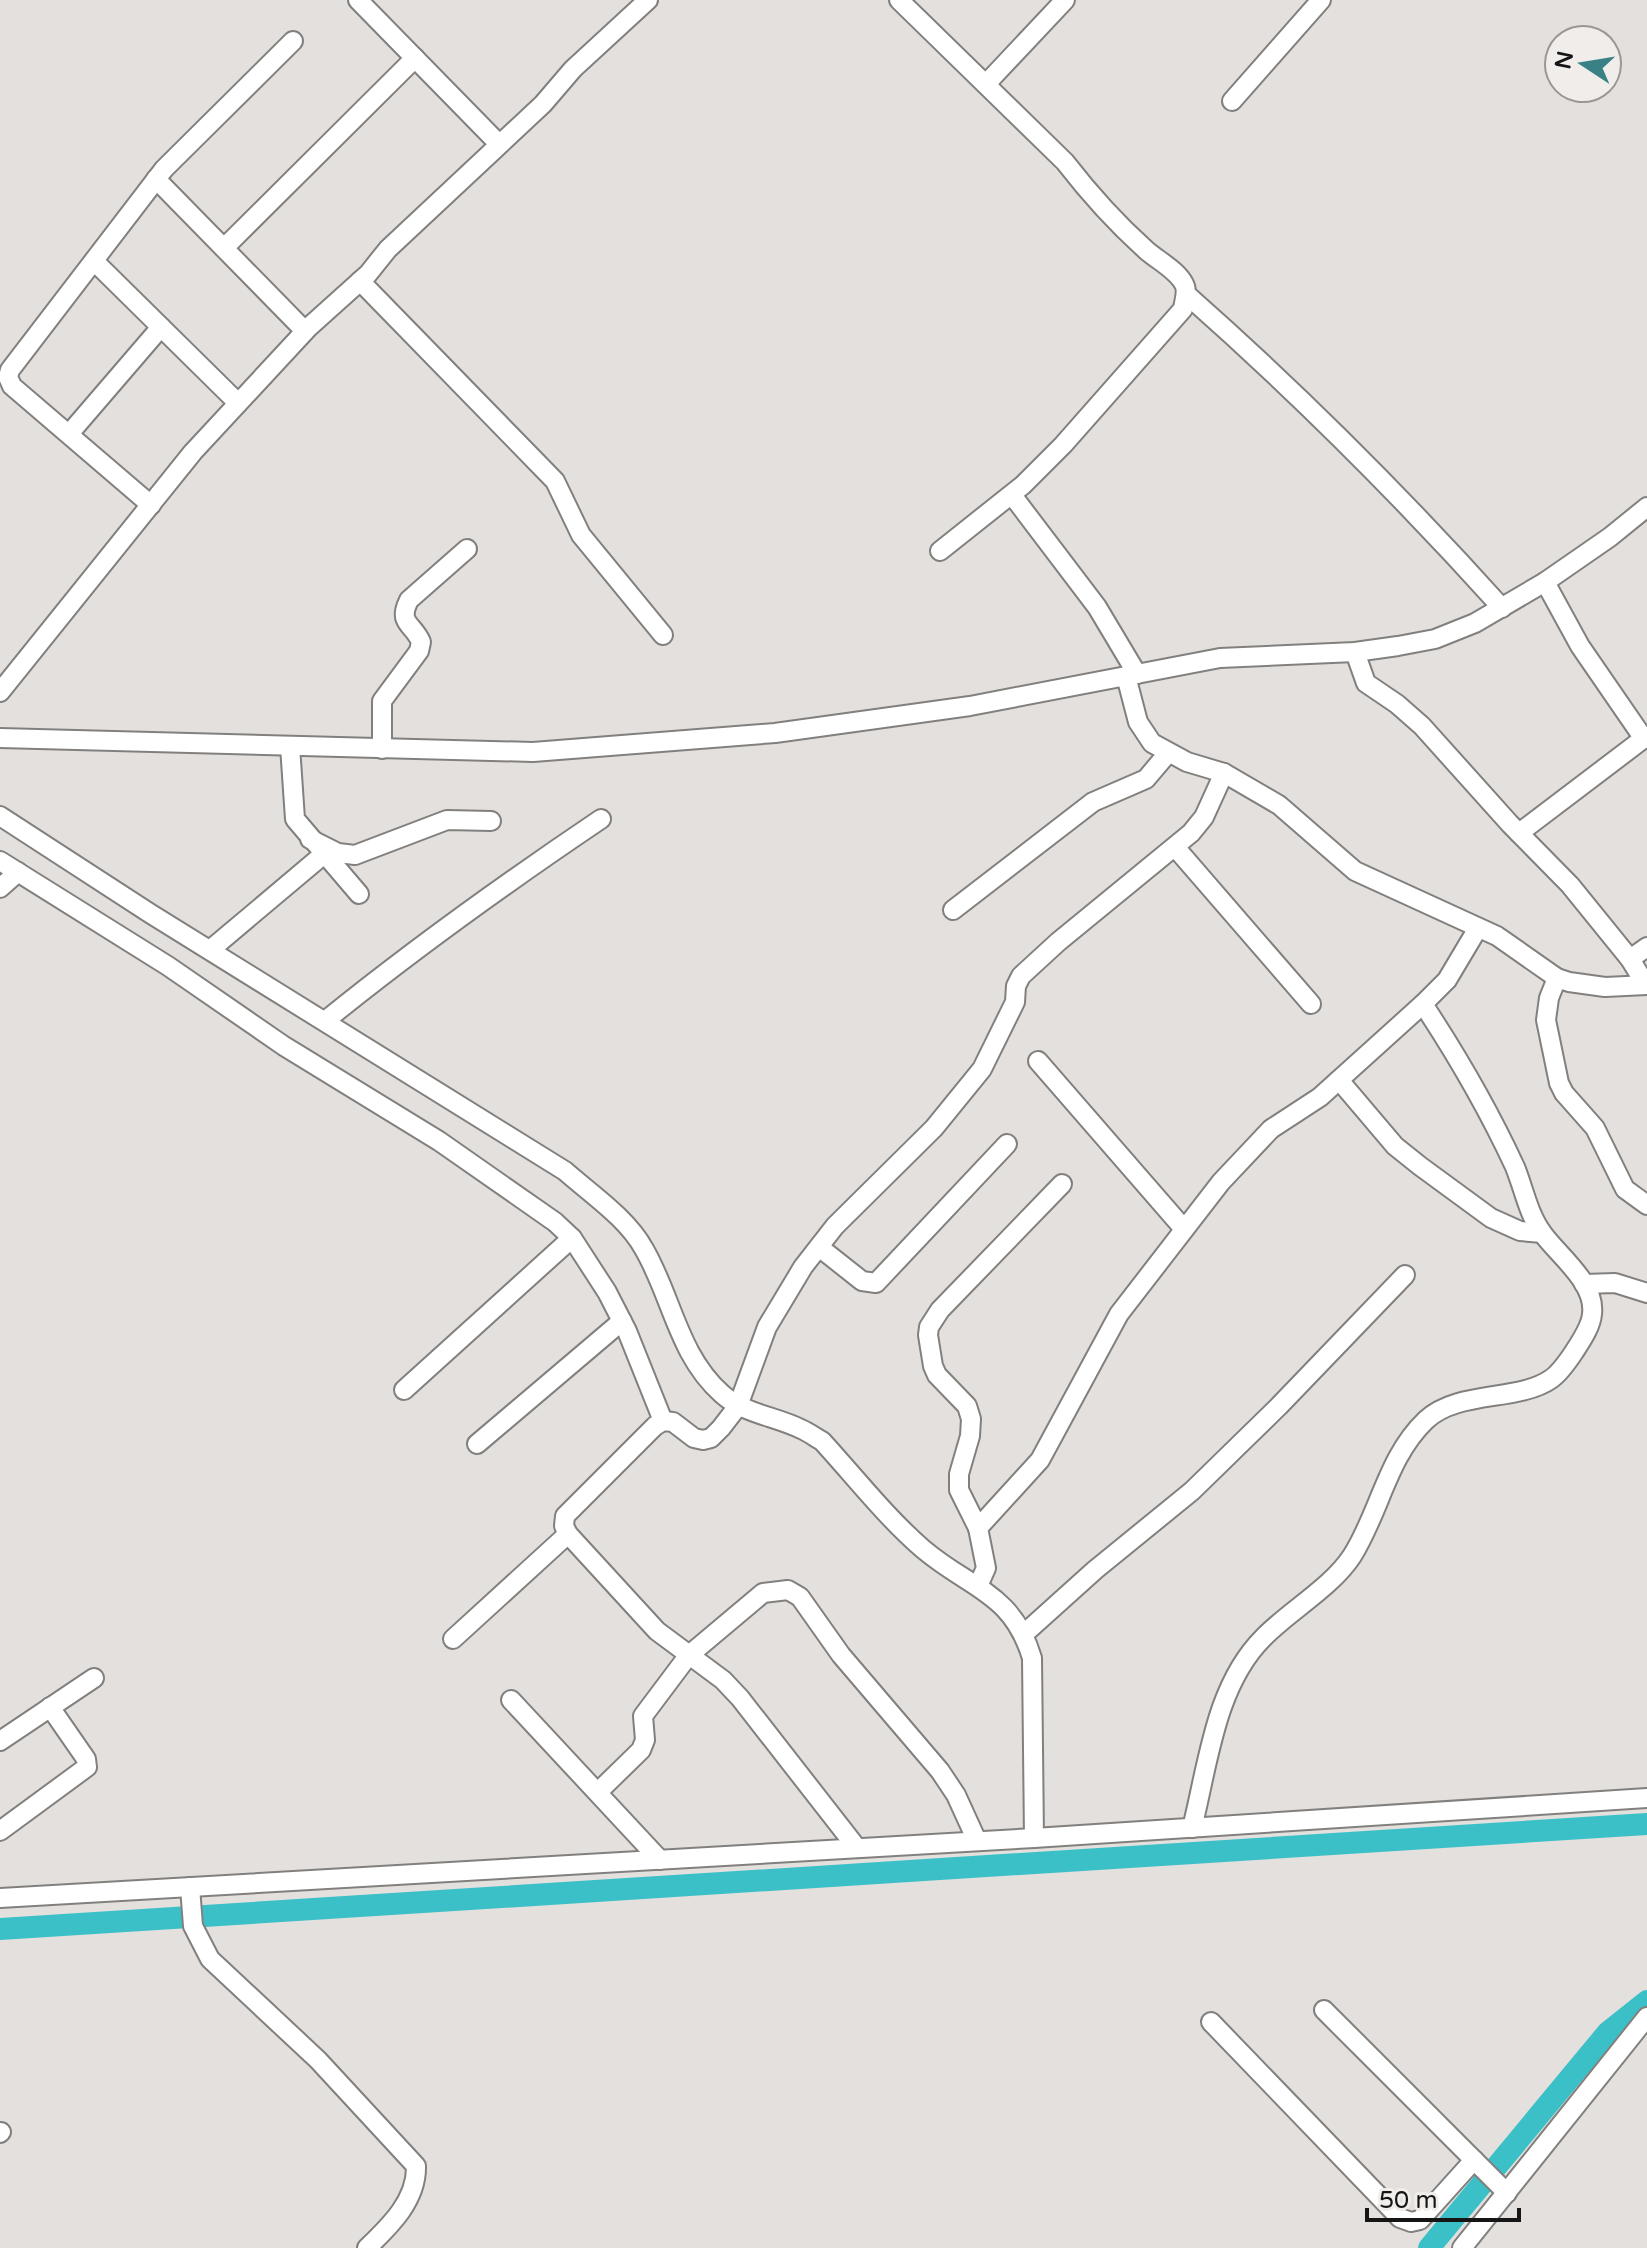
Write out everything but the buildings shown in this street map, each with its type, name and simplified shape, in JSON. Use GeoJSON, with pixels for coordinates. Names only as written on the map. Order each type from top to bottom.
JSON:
{"type":"FeatureCollection","features":[{"type":"Feature","properties":{"kind":"street"},"geometry":{"type":"LineString","coordinates":[[358,0],[499,144]]}},
{"type":"Feature","properties":{"kind":"street"},"geometry":{"type":"LineString","coordinates":[[0,692],[193,452],[305,331],[543,104],[573,69],[648,0]]}},
{"type":"Feature","properties":{"kind":"street"},"geometry":{"type":"LineString","coordinates":[[899,0],[1065,162],[1083,186],[1184,284],[1186,294],[1183,309],[1063,445],[1012,495],[940,551]]}},
{"type":"Feature","properties":{"kind":"street"},"geometry":{"type":"LineString","coordinates":[[986,84],[1065,0]]}},
{"type":"Feature","properties":{"kind":"street"},"geometry":{"type":"LineString","coordinates":[[1232,101],[1321,0]]}},
{"type":"Feature","properties":{"kind":"street"},"geometry":{"type":"LineString","coordinates":[[151,505],[12,386],[8,377],[15,361],[156,179],[205,125],[293,41]]}},
{"type":"Feature","properties":{"kind":"street"},"geometry":{"type":"LineString","coordinates":[[224,248],[415,58]]}},
{"type":"Feature","properties":{"kind":"street"},"geometry":{"type":"LineString","coordinates":[[156,179],[305,331]]}},
{"type":"Feature","properties":{"kind":"street"},"geometry":{"type":"LineString","coordinates":[[94,261],[238,403]]}},
{"type":"Feature","properties":{"kind":"street"},"geometry":{"type":"LineString","coordinates":[[360,281],[555,481],[581,535],[663,635]]}},
{"type":"Feature","properties":{"kind":"street"},"geometry":{"type":"LineString","coordinates":[[1186,294],[1295,394],[1443,543],[1502,608]]}},
{"type":"Feature","properties":{"kind":"street"},"geometry":{"type":"LineString","coordinates":[[69,434],[161,327]]}},
{"type":"Feature","properties":{"kind":"street"},"geometry":{"type":"LineString","coordinates":[[1012,495],[1097,607],[1131,675],[1138,722],[1152,743],[1168,753],[1224,773],[1279,805],[1355,871],[1497,936],[1557,978],[1605,987],[1646,985],[1630,959],[1570,885],[1422,726],[1366,683],[1355,652]]}},
{"type":"Feature","properties":{"kind":"street"},"geometry":{"type":"LineString","coordinates":[[0,738],[533,752],[775,733],[970,706],[1220,658],[1355,652],[1435,639],[1502,608],[1645,513]]}},
{"type":"Feature","properties":{"kind":"street"},"geometry":{"type":"LineString","coordinates":[[382,749],[382,701],[419,651],[421,642],[404,618],[404,609],[409,600],[467,549]]}},
{"type":"Feature","properties":{"kind":"street"},"geometry":{"type":"LineString","coordinates":[[1519,833],[1645,737],[1580,646],[1545,582]]}},
{"type":"Feature","properties":{"kind":"street"},"geometry":{"type":"LineString","coordinates":[[290,746],[295,819],[359,894]]}},
{"type":"Feature","properties":{"kind":"street"},"geometry":{"type":"LineString","coordinates":[[953,910],[1075,815],[1106,796],[1146,779],[1168,753]]}},
{"type":"Feature","properties":{"kind":"street"},"geometry":{"type":"LineString","coordinates":[[857,1848],[740,1698],[723,1680],[657,1631],[568,1534],[564,1526],[565,1516],[663,1421],[673,1422],[694,1438],[711,1438],[730,1416],[767,1327],[803,1267],[835,1226],[934,1128],[982,1069],[1015,1002],[1016,986],[1021,976],[1191,833],[1204,817],[1224,773]]}},
{"type":"Feature","properties":{"kind":"street"},"geometry":{"type":"LineString","coordinates":[[0,816],[565,1171],[642,1244],[657,1272],[683,1342],[697,1366],[722,1394],[730,1416]]}},
{"type":"Feature","properties":{"kind":"street"},"geometry":{"type":"LineString","coordinates":[[325,1021],[406,956],[601,819]]}},
{"type":"Feature","properties":{"kind":"street"},"geometry":{"type":"LineString","coordinates":[[310,839],[338,853],[355,855],[447,820],[491,821]]}},
{"type":"Feature","properties":{"kind":"street"},"geometry":{"type":"LineString","coordinates":[[1175,847],[1311,1004]]}},
{"type":"Feature","properties":{"kind":"street"},"geometry":{"type":"LineString","coordinates":[[210,950],[324,854]]}},
{"type":"Feature","properties":{"kind":"street"},"geometry":{"type":"LineString","coordinates":[[0,861],[168,966],[284,1046],[439,1141],[555,1222],[572,1238],[607,1292],[663,1421]]}},
{"type":"Feature","properties":{"kind":"street"},"geometry":{"type":"LineString","coordinates":[[0,888],[18,872]]}},
{"type":"Feature","properties":{"kind":"street"},"geometry":{"type":"LineString","coordinates":[[978,1528],[1040,1460],[1119,1314],[1254,1144],[1320,1097],[1423,1004],[1447,980],[1478,928]]}},
{"type":"Feature","properties":{"kind":"street"},"geometry":{"type":"LineString","coordinates":[[1630,959],[1647,947]]}},
{"type":"Feature","properties":{"kind":"street"},"geometry":{"type":"LineString","coordinates":[[1557,978],[1549,998],[1546,1020],[1559,1083],[1595,1128],[1625,1189],[1647,1205]]}},
{"type":"Feature","properties":{"kind":"street"},"geometry":{"type":"LineString","coordinates":[[1192,1828],[1221,1711],[1235,1677],[1247,1656],[1264,1637],[1349,1560],[1379,1503],[1395,1459],[1407,1439],[1429,1416],[1451,1405],[1536,1387],[1553,1379],[1585,1335],[1592,1314],[1591,1299],[1584,1284],[1542,1233],[1501,1139],[1446,1039],[1423,1004]]}},
{"type":"Feature","properties":{"kind":"street"},"geometry":{"type":"LineString","coordinates":[[1038,1061],[1184,1229]]}},
{"type":"Feature","properties":{"kind":"street"},"geometry":{"type":"LineString","coordinates":[[1339,1080],[1395,1146],[1420,1166],[1491,1218],[1520,1231],[1542,1233]]}},
{"type":"Feature","properties":{"kind":"street"},"geometry":{"type":"LineString","coordinates":[[819,1247],[862,1281],[876,1283],[1007,1144]]}},
{"type":"Feature","properties":{"kind":"street"},"geometry":{"type":"LineString","coordinates":[[978,1586],[986,1568],[978,1528],[959,1490],[959,1474],[970,1436],[971,1419],[967,1406],[937,1375],[929,1327],[940,1310],[1062,1184]]}},
{"type":"Feature","properties":{"kind":"street"},"geometry":{"type":"LineString","coordinates":[[404,1390],[572,1238]]}},
{"type":"Feature","properties":{"kind":"street"},"geometry":{"type":"LineString","coordinates":[[1025,1633],[1095,1570],[1192,1491],[1405,1275]]}},
{"type":"Feature","properties":{"kind":"street"},"geometry":{"type":"LineString","coordinates":[[1584,1284],[1615,1283],[1647,1293]]}},
{"type":"Feature","properties":{"kind":"street"},"geometry":{"type":"LineString","coordinates":[[477,1444],[622,1321]]}},
{"type":"Feature","properties":{"kind":"street"},"geometry":{"type":"LineString","coordinates":[[730,1416],[801,1429],[822,1441],[923,1549],[978,1586],[1012,1614],[1025,1633],[1032,1658],[1034,1838]]}},
{"type":"Feature","properties":{"kind":"street"},"geometry":{"type":"LineString","coordinates":[[453,1639],[568,1534]]}},
{"type":"Feature","properties":{"kind":"street"},"geometry":{"type":"LineString","coordinates":[[598,1792],[641,1750],[645,1740],[643,1716],[688,1656],[763,1593],[788,1590],[800,1597],[841,1655],[940,1771],[956,1795],[977,1841]]}},
{"type":"Feature","properties":{"kind":"street"},"geometry":{"type":"LineString","coordinates":[[0,1741],[94,1678]]}},
{"type":"Feature","properties":{"kind":"street"},"geometry":{"type":"LineString","coordinates":[[511,1700],[660,1860]]}},
{"type":"Feature","properties":{"kind":"street"},"geometry":{"type":"LineString","coordinates":[[0,1831],[87,1767],[86,1759],[50,1707]]}},
{"type":"Feature","properties":{"kind":"street"},"geometry":{"type":"LineString","coordinates":[[0,1898],[190,1892],[1647,1798]]}},
{"type":"Feature","properties":{"kind":"street"},"geometry":{"type":"LineString","coordinates":[[190,1892],[193,1926],[210,1959],[318,2060],[416,2166],[416,2183],[405,2204],[386,2230],[367,2248]]}},
{"type":"Feature","properties":{"kind":"street"},"geometry":{"type":"LineString","coordinates":[[1324,2010],[1502,2188]]}},
{"type":"Feature","properties":{"kind":"street"},"geometry":{"type":"LineString","coordinates":[[1462,2248],[1502,2188],[1647,2017]]}},
{"type":"Feature","properties":{"kind":"street"},"geometry":{"type":"LineString","coordinates":[[1211,2022],[1400,2218],[1411,2222],[1420,2220],[1478,2164]]}},
{"type":"Feature","properties":{"kind":"waterway"},"geometry":{"type":"LineString","coordinates":[[0,1929],[1647,1824]]}},
{"type":"Feature","properties":{"kind":"waterway"},"geometry":{"type":"LineString","coordinates":[[1429,2248],[1608,2032],[1647,2001]]}}]}
